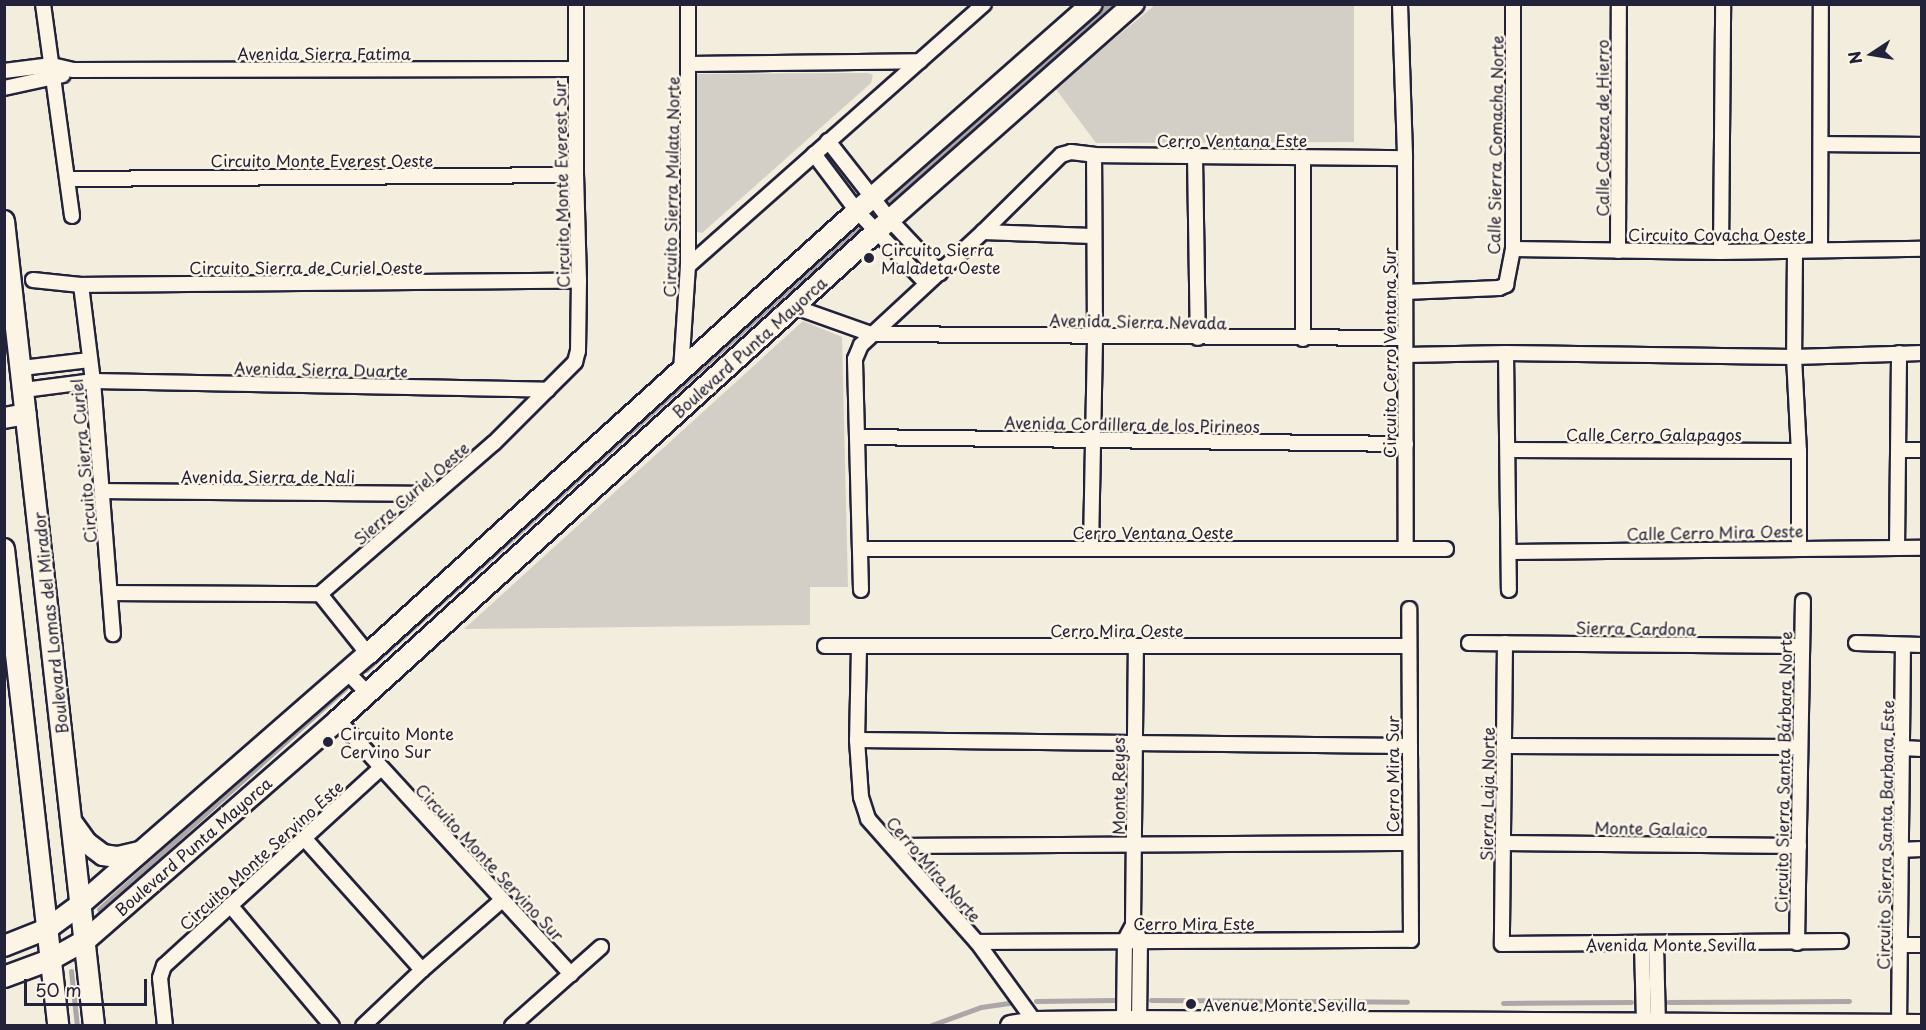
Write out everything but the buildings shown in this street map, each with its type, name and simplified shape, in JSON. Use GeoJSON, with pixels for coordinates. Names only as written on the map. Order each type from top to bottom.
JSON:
{"type":"FeatureCollection","features":[{"type":"Feature","properties":{"kind":"street"},"geometry":{"type":"LineString","coordinates":[[43,4],[72,216]]}},
{"type":"Feature","properties":{"kind":"street","name":"Circuito Monte Everest Sur"},"geometry":{"type":"LineString","coordinates":[[575,362],[578,351],[579,281],[576,175],[576,4]]}},
{"type":"Feature","properties":{"kind":"street","name":"Circuito Sierra Mulata Norte"},"geometry":{"type":"LineString","coordinates":[[681,371],[688,266],[688,4]]}},
{"type":"Feature","properties":{"kind":"street"},"geometry":{"type":"LineString","coordinates":[[688,266],[984,4]]}},
{"type":"Feature","properties":{"kind":"street","name":"Boulevard Punta Mayorca"},"geometry":{"type":"LineString","coordinates":[[4,946],[47,929],[81,904],[368,654],[872,197],[1092,4]]}},
{"type":"Feature","properties":{"kind":"street","name":"Boulevard Punta Mayorca"},"geometry":{"type":"LineString","coordinates":[[4,977],[50,960],[86,940],[338,720],[883,226],[1134,4]]}},
{"type":"Feature","properties":{"kind":"street","name":"Circuito Cerro Ventana Sur"},"geometry":{"type":"LineString","coordinates":[[1400,4],[1405,158],[1406,548]]}},
{"type":"Feature","properties":{"kind":"street","name":"Calle Sierra Comacha Norte"},"geometry":{"type":"LineString","coordinates":[[1405,292],[1499,288],[1506,285],[1513,249],[1513,4]]}},
{"type":"Feature","properties":{"kind":"street","name":"Calle Cabeza de Hierro"},"geometry":{"type":"LineString","coordinates":[[1618,251],[1619,4]]}},
{"type":"Feature","properties":{"kind":"street"},"geometry":{"type":"LineString","coordinates":[[1721,252],[1723,4]]}},
{"type":"Feature","properties":{"kind":"street"},"geometry":{"type":"LineString","coordinates":[[1820,250],[1821,4]]}},
{"type":"Feature","properties":{"kind":"street"},"geometry":{"type":"LineString","coordinates":[[689,64],[920,61]]}},
{"type":"Feature","properties":{"kind":"street","name":"Avenida Sierra Fatima"},"geometry":{"type":"LineString","coordinates":[[53,72],[73,70],[576,69]]}},
{"type":"Feature","properties":{"kind":"street"},"geometry":{"type":"LineString","coordinates":[[4,71],[53,72]]}},
{"type":"Feature","properties":{"kind":"street"},"geometry":{"type":"LineString","coordinates":[[4,88],[53,72]]}},
{"type":"Feature","properties":{"kind":"street"},"geometry":{"type":"LineString","coordinates":[[828,141],[872,197],[883,226],[926,284]]}},
{"type":"Feature","properties":{"kind":"street"},"geometry":{"type":"LineString","coordinates":[[1822,144],[1922,145]]}},
{"type":"Feature","properties":{"kind":"street","name":"Cerro Ventana Este"},"geometry":{"type":"LineString","coordinates":[[983,232],[1061,155],[1071,152],[1094,155],[1405,158]]}},
{"type":"Feature","properties":{"kind":"street"},"geometry":{"type":"LineString","coordinates":[[814,154],[857,211],[883,226],[940,273]]}},
{"type":"Feature","properties":{"kind":"street"},"geometry":{"type":"LineString","coordinates":[[1091,548],[1095,337],[1092,236],[1094,155]]}},
{"type":"Feature","properties":{"kind":"street"},"geometry":{"type":"LineString","coordinates":[[1195,156],[1198,338]]}},
{"type":"Feature","properties":{"kind":"street"},"geometry":{"type":"LineString","coordinates":[[1303,157],[1303,339]]}},
{"type":"Feature","properties":{"kind":"street","name":"Circuito Monte Everest Oeste"},"geometry":{"type":"LineString","coordinates":[[68,179],[576,175]]}},
{"type":"Feature","properties":{"kind":"street","name":"Boulevard Lomas del Mirador"},"geometry":{"type":"LineString","coordinates":[[4,221],[94,1026]]}},
{"type":"Feature","properties":{"kind":"street"},"geometry":{"type":"LineString","coordinates":[[861,590],[855,359],[861,345],[983,232],[1092,236]]}},
{"type":"Feature","properties":{"kind":"street","name":"Circuito Covacha Oeste"},"geometry":{"type":"LineString","coordinates":[[1513,249],[1721,252],[1922,249]]}},
{"type":"Feature","properties":{"kind":"street"},"geometry":{"type":"LineString","coordinates":[[1795,252],[1794,357],[1799,451],[1798,548]]}},
{"type":"Feature","properties":{"kind":"street","name":"Circuito Sierra de Curiel Oeste"},"geometry":{"type":"LineString","coordinates":[[33,280],[81,285],[579,281]]}},
{"type":"Feature","properties":{"kind":"street","name":"Circuito Sierra Curiel"},"geometry":{"type":"LineString","coordinates":[[81,285],[93,381],[113,634]]}},
{"type":"Feature","properties":{"kind":"street","name":"Avenida Sierra Nevada"},"geometry":{"type":"LineString","coordinates":[[795,307],[871,334],[1406,338]]}},
{"type":"Feature","properties":{"kind":"street"},"geometry":{"type":"LineString","coordinates":[[1506,353],[1509,590]]}},
{"type":"Feature","properties":{"kind":"street"},"geometry":{"type":"LineString","coordinates":[[1406,356],[1506,353],[1794,357],[1922,353]]}},
{"type":"Feature","properties":{"kind":"street"},"geometry":{"type":"LineString","coordinates":[[1898,548],[1899,353]]}},
{"type":"Feature","properties":{"kind":"street"},"geometry":{"type":"LineString","coordinates":[[22,368],[90,360]]}},
{"type":"Feature","properties":{"kind":"street","name":"Sierra Curiel Oeste"},"geometry":{"type":"LineString","coordinates":[[320,594],[494,443],[575,362]]}},
{"type":"Feature","properties":{"kind":"street","name":"Avenida Sierra Duarte"},"geometry":{"type":"LineString","coordinates":[[24,390],[93,381],[548,390]]}},
{"type":"Feature","properties":{"kind":"street"},"geometry":{"type":"LineString","coordinates":[[4,417],[26,414]]}},
{"type":"Feature","properties":{"kind":"street","name":"Avenida Cordillera de los Pirineos"},"geometry":{"type":"LineString","coordinates":[[857,437],[1406,444]]}},
{"type":"Feature","properties":{"kind":"street","name":"Calle Cerro Galapagos"},"geometry":{"type":"LineString","coordinates":[[1508,450],[1799,451]]}},
{"type":"Feature","properties":{"kind":"street"},"geometry":{"type":"LineString","coordinates":[[1899,450],[1922,450]]}},
{"type":"Feature","properties":{"kind":"street","name":"Avenida Sierra de Nali"},"geometry":{"type":"LineString","coordinates":[[102,491],[434,494]]}},
{"type":"Feature","properties":{"kind":"street","name":"Calle Cerro Mira Oeste"},"geometry":{"type":"LineString","coordinates":[[1510,552],[1922,548]]}},
{"type":"Feature","properties":{"kind":"street"},"geometry":{"type":"LineString","coordinates":[[4,549],[58,1026]]}},
{"type":"Feature","properties":{"kind":"street","name":"Cerro Ventana Oeste"},"geometry":{"type":"LineString","coordinates":[[860,549],[1446,549]]}},
{"type":"Feature","properties":{"kind":"street"},"geometry":{"type":"LineString","coordinates":[[111,593],[320,594],[368,654]]}},
{"type":"Feature","properties":{"kind":"street","name":"Circuito Sierra Santa Bárbara Norte"},"geometry":{"type":"LineString","coordinates":[[1797,943],[1803,601]]}},
{"type":"Feature","properties":{"kind":"street","name":"Cerro Mira Sur"},"geometry":{"type":"LineString","coordinates":[[1409,609],[1411,940]]}},
{"type":"Feature","properties":{"kind":"street"},"geometry":{"type":"LineString","coordinates":[[1856,642],[1922,645]]}},
{"type":"Feature","properties":{"kind":"street","name":"Sierra Cardona"},"geometry":{"type":"LineString","coordinates":[[1468,643],[1802,646]]}},
{"type":"Feature","properties":{"kind":"street","name":"Sierra Laja Norte"},"geometry":{"type":"LineString","coordinates":[[1502,944],[1505,643]]}},
{"type":"Feature","properties":{"kind":"street","name":"Circuito Sierra Santa Barbara Este"},"geometry":{"type":"LineString","coordinates":[[1899,1025],[1904,645]]}},
{"type":"Feature","properties":{"kind":"street","name":"Cerro Mira Oeste"},"geometry":{"type":"LineString","coordinates":[[825,646],[1408,646]]}},
{"type":"Feature","properties":{"kind":"street","name":"Monte Reyes"},"geometry":{"type":"LineString","coordinates":[[1132,1021],[1140,940],[1133,925],[1136,646]]}},
{"type":"Feature","properties":{"kind":"street","name":"Cerro Mira Norte"},"geometry":{"type":"LineString","coordinates":[[859,647],[857,740],[861,797],[868,819],[977,942],[1035,1022]]}},
{"type":"Feature","properties":{"kind":"street"},"geometry":{"type":"LineString","coordinates":[[347,672],[367,693]]}},
{"type":"Feature","properties":{"kind":"street","name":"Circuito Monte Servino Sur"},"geometry":{"type":"LineString","coordinates":[[338,720],[571,974]]}},
{"type":"Feature","properties":{"kind":"street"},"geometry":{"type":"LineString","coordinates":[[857,740],[1410,746]]}},
{"type":"Feature","properties":{"kind":"street"},"geometry":{"type":"LineString","coordinates":[[1504,746],[1800,747]]}},
{"type":"Feature","properties":{"kind":"street"},"geometry":{"type":"LineString","coordinates":[[1902,748],[1922,748]]}},
{"type":"Feature","properties":{"kind":"street","name":"Circuito Monte Servino Este"},"geometry":{"type":"LineString","coordinates":[[165,1026],[160,978],[164,966],[381,768]]}},
{"type":"Feature","properties":{"kind":"street"},"geometry":{"type":"LineString","coordinates":[[72,822],[87,843],[103,855],[118,857],[140,852]]}},
{"type":"Feature","properties":{"kind":"street"},"geometry":{"type":"LineString","coordinates":[[304,838],[422,969]]}},
{"type":"Feature","properties":{"kind":"street"},"geometry":{"type":"LineString","coordinates":[[893,846],[1409,843]]}},
{"type":"Feature","properties":{"kind":"street","name":"Monte Galaico"},"geometry":{"type":"LineString","coordinates":[[1503,843],[1798,846]]}},
{"type":"Feature","properties":{"kind":"street"},"geometry":{"type":"LineString","coordinates":[[1901,850],[1922,849]]}},
{"type":"Feature","properties":{"kind":"street"},"geometry":{"type":"LineString","coordinates":[[363,1026],[422,969],[502,900]]}},
{"type":"Feature","properties":{"kind":"street"},"geometry":{"type":"LineString","coordinates":[[230,905],[332,1026]]}},
{"type":"Feature","properties":{"kind":"street","name":"Monte Reyes"},"geometry":{"type":"LineString","coordinates":[[1132,1021],[1125,940],[1133,925]]}},
{"type":"Feature","properties":{"kind":"street","name":"Cerro Mira Este"},"geometry":{"type":"LineString","coordinates":[[977,942],[1411,940]]}},
{"type":"Feature","properties":{"kind":"street","name":"Avenida Monte Sevilla"},"geometry":{"type":"LineString","coordinates":[[1502,944],[1840,941]]}},
{"type":"Feature","properties":{"kind":"street"},"geometry":{"type":"LineString","coordinates":[[1649,944],[1651,1024]]}},
{"type":"Feature","properties":{"kind":"street"},"geometry":{"type":"LineString","coordinates":[[1900,945],[1922,945]]}},
{"type":"Feature","properties":{"kind":"street"},"geometry":{"type":"LineString","coordinates":[[512,1026],[601,947]]}},
{"type":"Feature","properties":{"kind":"street"},"geometry":{"type":"LineString","coordinates":[[1011,1026],[1035,1022],[1132,1021],[1922,1025]]}},
{"type":"Feature","properties":{"kind":"shaded area"},"geometry":{"type":"Polygon","coordinates":[[[1155,5],[1354,5],[1354,142],[1096,143],[1055,88],[1155,5]]]}},
{"type":"Feature","properties":{"kind":"shaded area"},"geometry":{"type":"Polygon","coordinates":[[[868,73],[873,75],[871,83],[702,233],[697,232],[697,74],[868,73]]]}},
{"type":"Feature","properties":{"kind":"shaded area"},"geometry":{"type":"Polygon","coordinates":[[[803,321],[842,337],[848,587],[810,587],[810,625],[464,629],[803,321]]]}},
{"type":"Feature","properties":{"kind":"waterway"},"geometry":{"type":"LineString","coordinates":[[889,201],[1109,4]]}},
{"type":"Feature","properties":{"kind":"waterway"},"geometry":{"type":"LineString","coordinates":[[366,670],[862,223]]}},
{"type":"Feature","properties":{"kind":"waterway"},"geometry":{"type":"LineString","coordinates":[[99,909],[349,685]]}},
{"type":"Feature","properties":{"kind":"waterway"},"geometry":{"type":"LineString","coordinates":[[71,971],[77,1026]]}},
{"type":"Feature","properties":{"kind":"waterway"},"geometry":{"type":"LineString","coordinates":[[1036,1001],[1114,1000]]}},
{"type":"Feature","properties":{"kind":"waterway"},"geometry":{"type":"LineString","coordinates":[[1151,1000],[1407,1002]]}},
{"type":"Feature","properties":{"kind":"waterway"},"geometry":{"type":"LineString","coordinates":[[1668,1002],[1849,1001]]}},
{"type":"Feature","properties":{"kind":"waterway"},"geometry":{"type":"LineString","coordinates":[[1503,1003],[1631,1002]]}},
{"type":"Feature","properties":{"kind":"waterway"},"geometry":{"type":"LineString","coordinates":[[929,1026],[981,1007],[1011,1003]]}},
{"type":"Feature","properties":{"kind":"place","name":"Circuito Sierra Maladeta Oeste"},"geometry":{"type":"Point","coordinates":[869,258]}},
{"type":"Feature","properties":{"kind":"place","name":"Circuito Monte Cervino Sur"},"geometry":{"type":"Point","coordinates":[328,742]}},
{"type":"Feature","properties":{"kind":"place","name":"Avenue Monte Sevilla"},"geometry":{"type":"Point","coordinates":[1191,1004]}}]}
